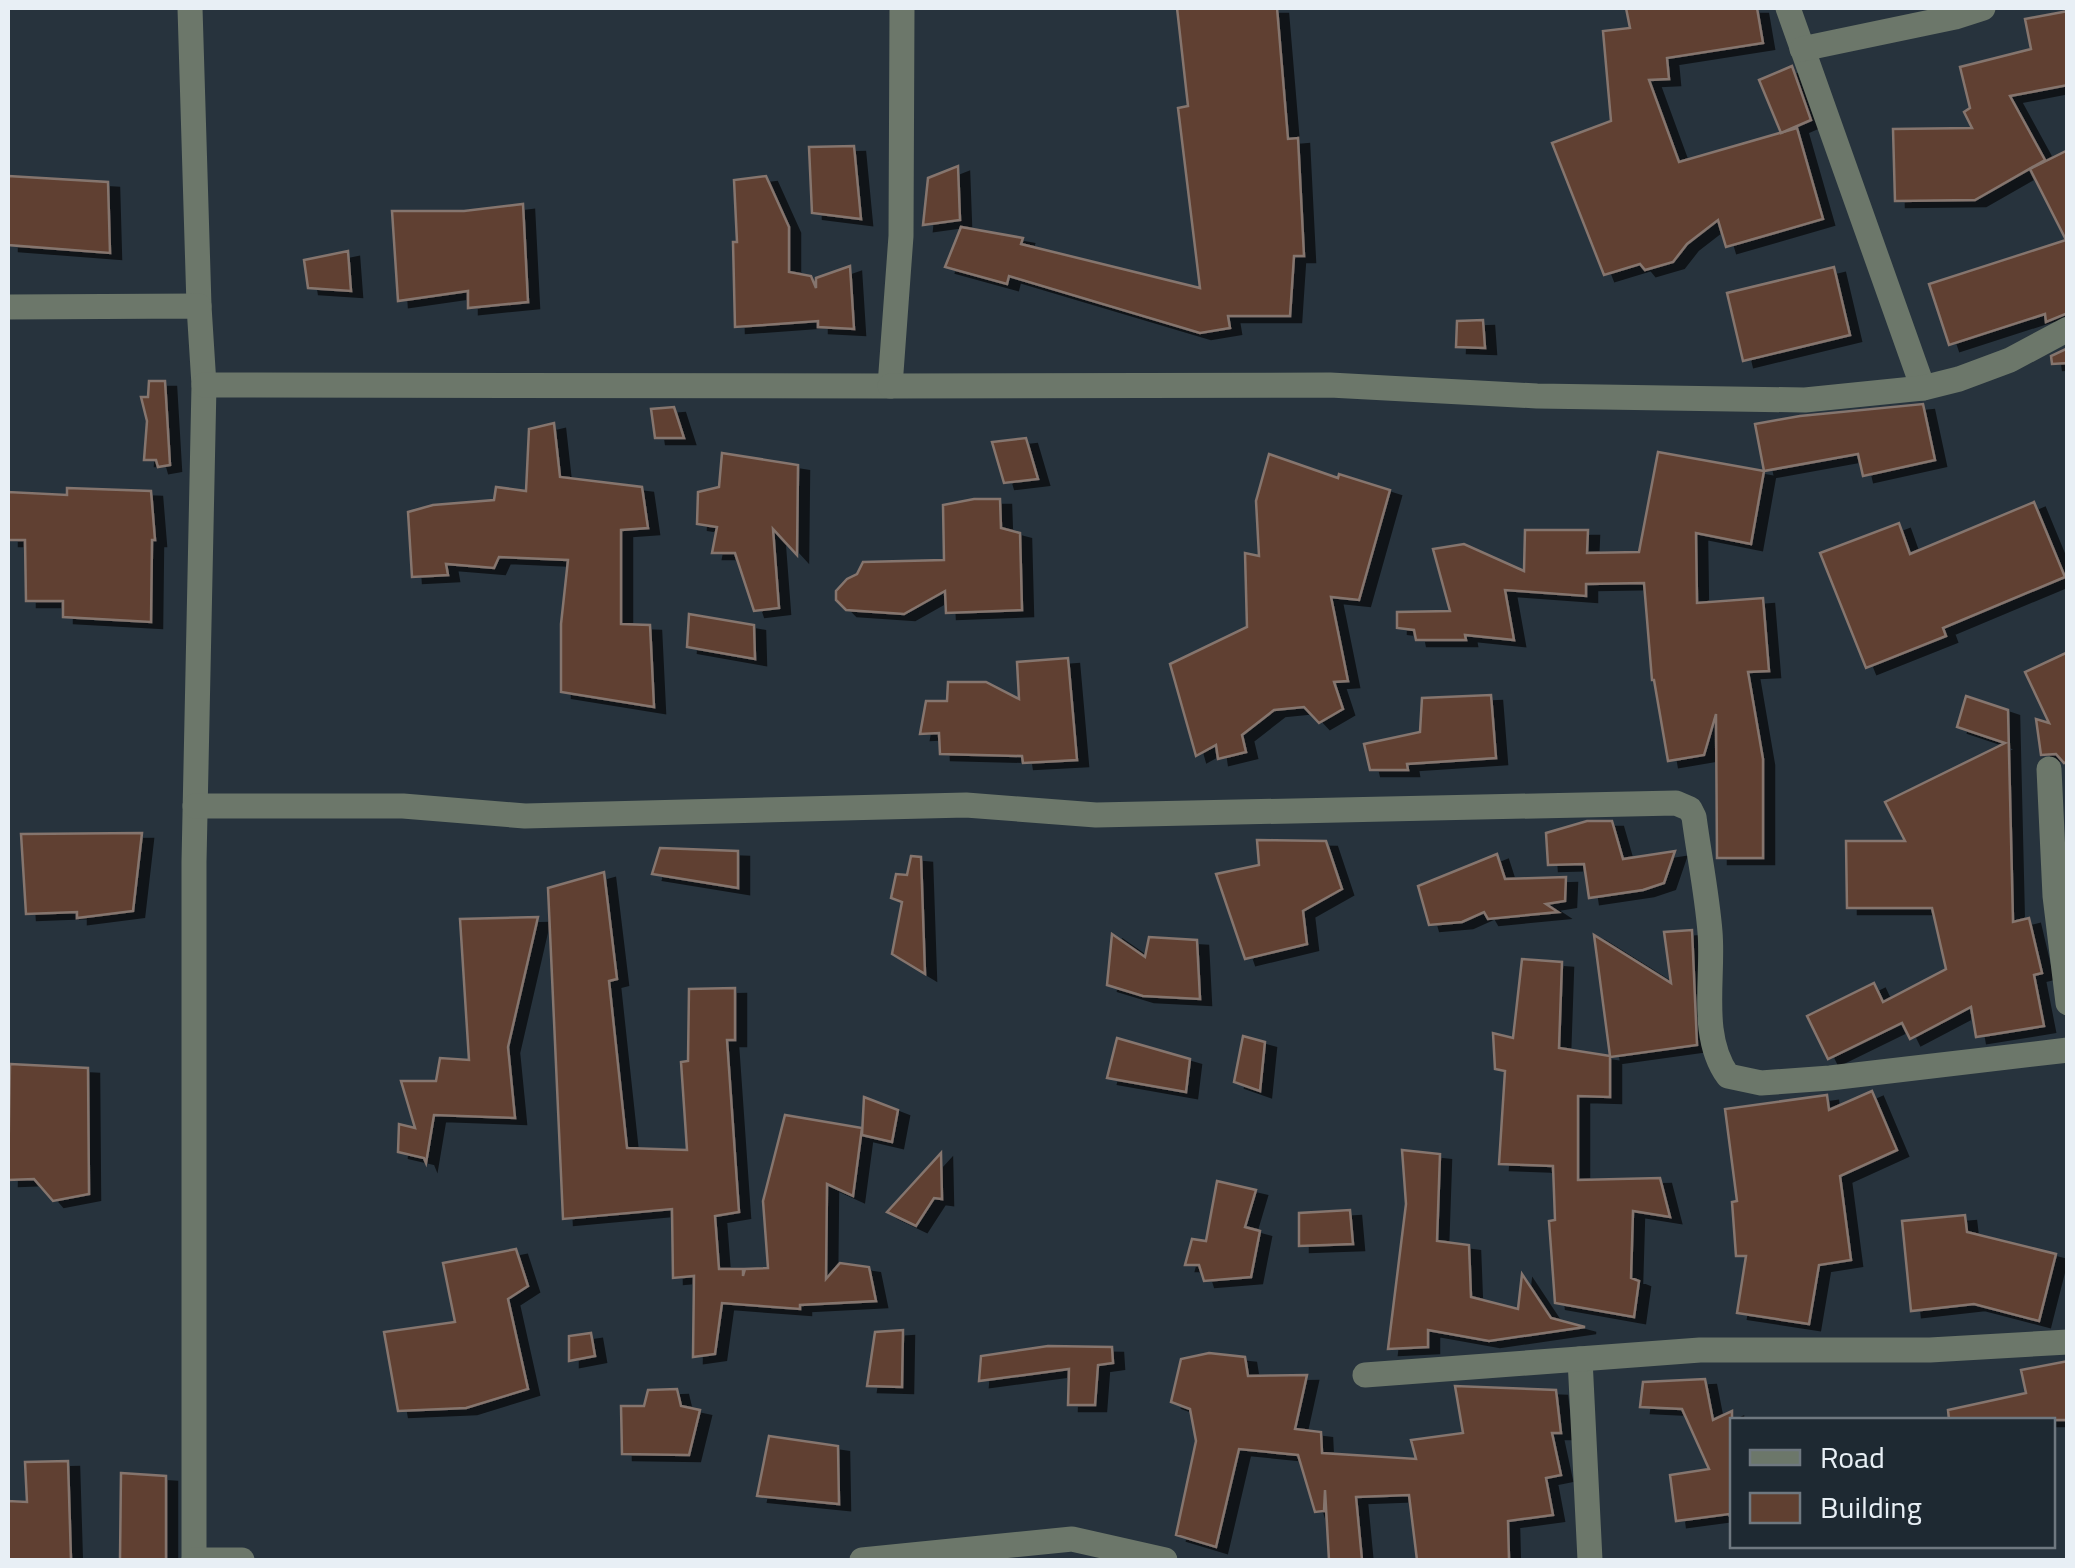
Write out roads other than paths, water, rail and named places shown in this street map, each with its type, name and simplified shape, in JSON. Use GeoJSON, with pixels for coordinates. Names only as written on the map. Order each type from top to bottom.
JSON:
{"type":"FeatureCollection","features":[{"type":"Feature","properties":{"kind":"street"},"geometry":{"type":"LineString","coordinates":[[190,8],[204,385],[195,806],[194,1560],[242,1560]]}},
{"type":"Feature","properties":{"kind":"street"},"geometry":{"type":"LineString","coordinates":[[890,386],[900,236],[902,8]]}},
{"type":"Feature","properties":{"kind":"street"},"geometry":{"type":"LineString","coordinates":[[1788,8],[1923,388]]}},
{"type":"Feature","properties":{"kind":"street"},"geometry":{"type":"LineString","coordinates":[[1802,49],[1954,18],[1983,8]]}},
{"type":"Feature","properties":{"kind":"street"},"geometry":{"type":"LineString","coordinates":[[8,307],[199,306]]}},
{"type":"Feature","properties":{"kind":"street"},"geometry":{"type":"LineString","coordinates":[[204,385],[1330,385],[1538,396],[1805,400],[1923,388],[1960,379],[2010,360],[2068,330]]}},
{"type":"Feature","properties":{"kind":"street"},"geometry":{"type":"LineString","coordinates":[[2048,769],[2054,896],[2068,1003]]}},
{"type":"Feature","properties":{"kind":"street"},"geometry":{"type":"LineString","coordinates":[[195,806],[403,806],[525,816],[966,805],[1096,815],[1676,802],[1690,809],[1694,817],[1710,933],[1712,1044],[1728,1076],[1761,1083],[1830,1078],[2068,1050]]}},
{"type":"Feature","properties":{"kind":"street"},"geometry":{"type":"LineString","coordinates":[[1365,1375],[1700,1350],[1930,1350],[2068,1342]]}},
{"type":"Feature","properties":{"kind":"street"},"geometry":{"type":"LineString","coordinates":[[1580,1359],[1590,1560]]}},
{"type":"Feature","properties":{"kind":"street"},"geometry":{"type":"LineString","coordinates":[[862,1560],[1072,1539],[1165,1560]]}}]}
